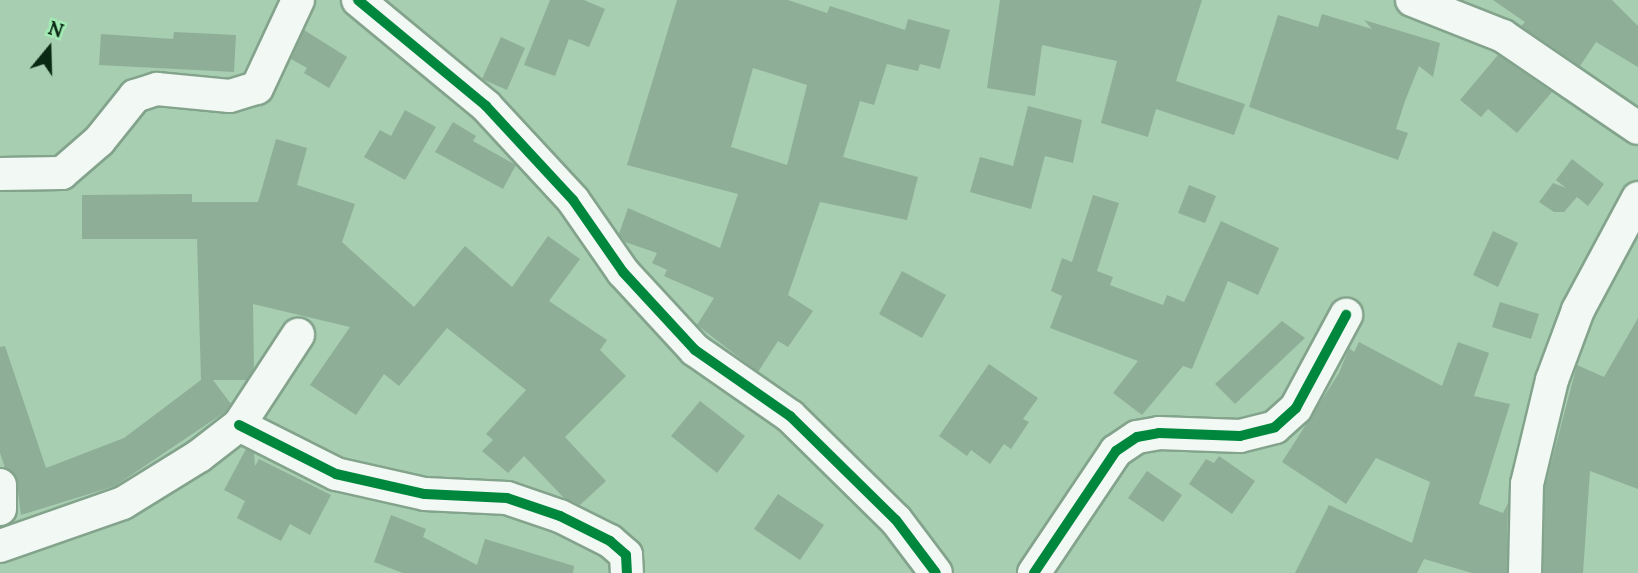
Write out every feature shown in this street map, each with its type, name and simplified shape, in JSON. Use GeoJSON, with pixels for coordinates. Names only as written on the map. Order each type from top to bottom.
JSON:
{"type":"FeatureCollection","features":[{"type":"Feature","properties":{"kind":"street"},"geometry":{"type":"LineString","coordinates":[[0,174],[62,173],[99,141],[135,96],[157,89],[230,96],[257,88],[298,0]]}},
{"type":"Feature","properties":{"kind":"street"},"geometry":{"type":"LineString","coordinates":[[358,0],[486,106],[573,200],[623,272],[695,351],[790,416],[896,520],[936,573]]}},
{"type":"Feature","properties":{"kind":"street"},"geometry":{"type":"LineString","coordinates":[[1412,0],[1446,7],[1503,36],[1638,128]]}},
{"type":"Feature","properties":{"kind":"street"},"geometry":{"type":"LineString","coordinates":[[1525,573],[1527,484],[1552,380],[1578,310],[1638,198]]}},
{"type":"Feature","properties":{"kind":"street"},"geometry":{"type":"LineString","coordinates":[[1034,573],[1116,451],[1138,437],[1159,433],[1240,436],[1275,427],[1296,408],[1346,315]]}},
{"type":"Feature","properties":{"kind":"street"},"geometry":{"type":"LineString","coordinates":[[0,546],[122,503],[199,456],[239,425],[298,335]]}},
{"type":"Feature","properties":{"kind":"street"},"geometry":{"type":"LineString","coordinates":[[239,425],[336,474],[425,494],[507,498],[560,516],[610,541],[626,555],[626,573]]}},
{"type":"Feature","properties":{"kind":"street"},"geometry":{"type":"LineString","coordinates":[[0,485],[0,509]]}},
{"type":"Feature","properties":{"kind":"building"},"geometry":{"type":"Polygon","coordinates":[[[550,0],[584,0],[605,9],[589,47],[569,39],[555,76],[524,65],[550,0]]]}},
{"type":"Feature","properties":{"kind":"building"},"geometry":{"type":"Polygon","coordinates":[[[677,0],[788,0],[827,13],[830,6],[905,30],[908,19],[950,30],[940,69],[920,64],[918,71],[887,64],[874,105],[860,101],[843,157],[918,177],[907,220],[820,202],[788,295],[813,311],[788,347],[778,341],[758,372],[697,325],[714,298],[664,276],[667,270],[652,263],[657,253],[625,242],[619,234],[628,208],[720,248],[738,194],[627,165],[677,0]],[[753,68],[731,147],[787,165],[807,85],[753,68]]]}},
{"type":"Feature","properties":{"kind":"building"},"geometry":{"type":"Polygon","coordinates":[[[1000,0],[1202,0],[1176,81],[1245,104],[1234,135],[1156,109],[1148,137],[1101,123],[1117,61],[1042,45],[1035,96],[987,88],[1000,0]]]}},
{"type":"Feature","properties":{"kind":"building"},"geometry":{"type":"Polygon","coordinates":[[[1493,0],[1612,0],[1638,26],[1638,67],[1596,42],[1580,66],[1521,26],[1525,22],[1493,0]]]}},
{"type":"Feature","properties":{"kind":"building"},"geometry":{"type":"Polygon","coordinates":[[[1322,14],[1372,29],[1364,20],[1440,43],[1433,77],[1419,66],[1405,101],[1396,129],[1408,133],[1398,160],[1249,107],[1278,15],[1318,27],[1322,14]]]}},
{"type":"Feature","properties":{"kind":"building"},"geometry":{"type":"Polygon","coordinates":[[[304,30],[347,57],[329,88],[304,73],[307,68],[291,59],[304,30]]]}},
{"type":"Feature","properties":{"kind":"building"},"geometry":{"type":"Polygon","coordinates":[[[174,32],[236,35],[234,72],[99,65],[101,34],[173,39],[174,32]]]}},
{"type":"Feature","properties":{"kind":"building"},"geometry":{"type":"Polygon","coordinates":[[[501,37],[525,48],[507,90],[482,79],[501,37]]]}},
{"type":"Feature","properties":{"kind":"building"},"geometry":{"type":"Polygon","coordinates":[[[1498,55],[1552,92],[1517,133],[1488,109],[1481,117],[1460,100],[1498,55]]]}},
{"type":"Feature","properties":{"kind":"building"},"geometry":{"type":"Polygon","coordinates":[[[1028,106],[1082,120],[1073,163],[1045,156],[1031,209],[970,192],[980,157],[1013,166],[1028,106]]]}},
{"type":"Feature","properties":{"kind":"building"},"geometry":{"type":"Polygon","coordinates":[[[405,110],[436,127],[405,180],[364,157],[380,130],[391,136],[405,110]]]}},
{"type":"Feature","properties":{"kind":"building"},"geometry":{"type":"Polygon","coordinates":[[[453,122],[476,136],[473,141],[516,165],[503,189],[435,152],[453,122]]]}},
{"type":"Feature","properties":{"kind":"building"},"geometry":{"type":"Polygon","coordinates":[[[276,139],[307,148],[297,185],[355,204],[342,242],[414,307],[465,246],[512,287],[548,236],[580,259],[549,301],[607,340],[600,350],[626,376],[565,437],[606,481],[580,505],[564,498],[524,456],[508,473],[482,451],[493,440],[486,434],[526,390],[447,328],[399,386],[384,374],[356,415],[310,385],[350,327],[253,304],[254,369],[247,380],[213,380],[231,404],[225,412],[115,486],[21,515],[16,476],[5,468],[0,453],[0,347],[5,346],[46,468],[124,438],[201,380],[197,239],[82,239],[82,195],[192,194],[192,202],[258,202],[276,139]]]}},
{"type":"Feature","properties":{"kind":"building"},"geometry":{"type":"Polygon","coordinates":[[[1572,159],[1604,184],[1588,206],[1577,197],[1564,212],[1554,212],[1539,202],[1553,183],[1566,188],[1556,180],[1572,159]]]}},
{"type":"Feature","properties":{"kind":"building"},"geometry":{"type":"Polygon","coordinates":[[[1189,185],[1216,196],[1205,223],[1178,213],[1189,185]]]}},
{"type":"Feature","properties":{"kind":"building"},"geometry":{"type":"Polygon","coordinates":[[[1093,195],[1119,203],[1097,271],[1113,277],[1110,285],[1163,305],[1167,295],[1184,302],[1221,221],[1279,248],[1258,295],[1228,281],[1192,369],[1183,366],[1142,415],[1113,393],[1138,361],[1050,328],[1062,296],[1051,291],[1062,258],[1072,262],[1093,195]]]}},
{"type":"Feature","properties":{"kind":"building"},"geometry":{"type":"Polygon","coordinates":[[[1493,231],[1518,243],[1498,287],[1473,275],[1493,231]]]}},
{"type":"Feature","properties":{"kind":"building"},"geometry":{"type":"Polygon","coordinates":[[[902,271],[946,295],[922,338],[879,314],[902,271]]]}},
{"type":"Feature","properties":{"kind":"building"},"geometry":{"type":"Polygon","coordinates":[[[1500,302],[1539,314],[1531,339],[1492,327],[1500,302]]]}},
{"type":"Feature","properties":{"kind":"building"},"geometry":{"type":"Polygon","coordinates":[[[1638,318],[1638,489],[1590,471],[1583,573],[1543,573],[1545,486],[1577,365],[1604,377],[1638,318]]]}},
{"type":"Feature","properties":{"kind":"building"},"geometry":{"type":"Polygon","coordinates":[[[1282,321],[1305,338],[1235,404],[1215,384],[1282,321]]]}},
{"type":"Feature","properties":{"kind":"building"},"geometry":{"type":"Polygon","coordinates":[[[1359,342],[1442,386],[1458,342],[1489,353],[1474,396],[1510,404],[1479,504],[1503,513],[1508,503],[1507,573],[1472,573],[1424,559],[1417,573],[1295,573],[1329,505],[1412,543],[1430,482],[1376,458],[1346,504],[1282,462],[1339,373],[1349,348],[1354,352],[1359,342]]]}},
{"type":"Feature","properties":{"kind":"building"},"geometry":{"type":"Polygon","coordinates":[[[989,364],[1038,398],[1023,419],[1029,422],[1011,449],[1004,444],[990,464],[971,450],[967,456],[939,436],[989,364]]]}},
{"type":"Feature","properties":{"kind":"building"},"geometry":{"type":"Polygon","coordinates":[[[700,401],[745,436],[717,473],[671,436],[700,401]]]}},
{"type":"Feature","properties":{"kind":"building"},"geometry":{"type":"Polygon","coordinates":[[[246,449],[254,453],[255,466],[259,459],[331,495],[310,535],[290,524],[281,541],[237,518],[245,501],[224,490],[246,449]]]}},
{"type":"Feature","properties":{"kind":"building"},"geometry":{"type":"Polygon","coordinates":[[[1219,456],[1255,481],[1232,514],[1189,484],[1206,459],[1214,463],[1219,456]]]}},
{"type":"Feature","properties":{"kind":"building"},"geometry":{"type":"Polygon","coordinates":[[[1147,471],[1182,495],[1163,522],[1128,498],[1147,471]]]}},
{"type":"Feature","properties":{"kind":"building"},"geometry":{"type":"Polygon","coordinates":[[[778,494],[824,525],[800,560],[754,529],[778,494]]]}},
{"type":"Feature","properties":{"kind":"building"},"geometry":{"type":"Polygon","coordinates":[[[391,515],[426,529],[423,537],[477,565],[485,539],[574,566],[573,573],[403,573],[374,562],[391,515]]]}},
{"type":"Feature","properties":{"kind":"cycle path"},"geometry":{"type":"LineString","coordinates":[[358,0],[486,106],[573,200],[623,272],[695,350],[790,416],[896,520],[936,573]]}},
{"type":"Feature","properties":{"kind":"cycle path"},"geometry":{"type":"LineString","coordinates":[[1034,573],[1116,451],[1137,437],[1159,433],[1240,436],[1275,427],[1296,408],[1346,315]]}},
{"type":"Feature","properties":{"kind":"cycle path"},"geometry":{"type":"LineString","coordinates":[[239,425],[336,474],[425,494],[507,498],[560,516],[610,541],[626,555],[627,573]]}}]}
